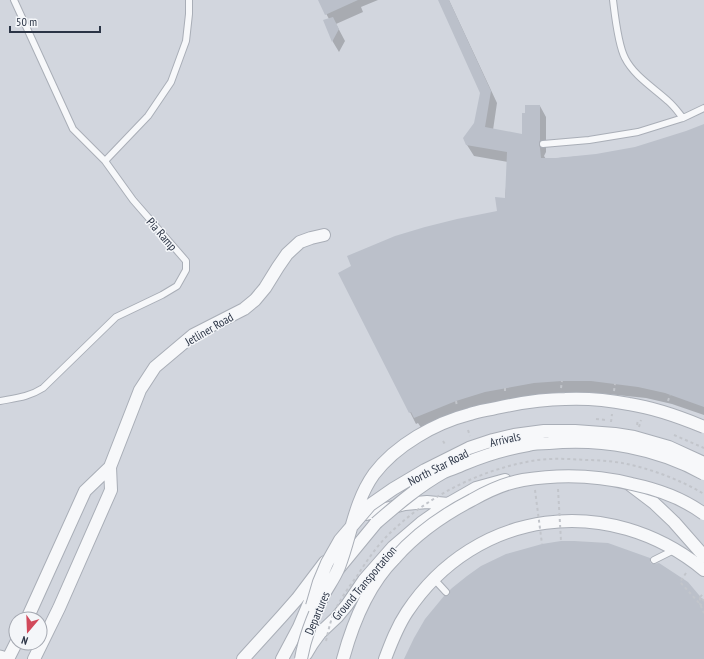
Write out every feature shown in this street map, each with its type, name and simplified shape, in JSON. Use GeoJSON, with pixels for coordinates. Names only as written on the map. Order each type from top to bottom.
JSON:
{"type":"FeatureCollection","features":[{"type":"Feature","properties":{"kind":"street","name":"Jetliner Road"},"geometry":{"type":"LineString","coordinates":[[31,611],[85,491],[110,466],[140,390],[155,367],[193,335],[244,309],[255,300],[265,288],[287,254],[300,242],[324,235]]}},
{"type":"Feature","properties":{"kind":"street"},"geometry":{"type":"LineString","coordinates":[[338,569],[348,540],[355,512],[367,484],[375,473],[404,445],[445,422],[469,414],[511,405],[542,400],[574,399],[630,404],[665,412],[704,427]]}},
{"type":"Feature","properties":{"kind":"street","name":"Arrivals"},"geometry":{"type":"LineString","coordinates":[[302,658],[301,643],[318,582],[340,540],[370,504],[425,470],[469,448],[514,435],[550,431],[575,431],[634,437],[669,447],[704,464]]}},
{"type":"Feature","properties":{"kind":"street","name":"North Star Road"},"geometry":{"type":"LineString","coordinates":[[243,659],[292,604],[350,529],[384,499],[403,485],[456,456],[503,440],[532,434],[570,432],[630,439],[680,454],[704,464]]}},
{"type":"Feature","properties":{"kind":"street"},"geometry":{"type":"LineString","coordinates":[[338,569],[376,523],[414,491],[445,472],[503,450],[536,444],[594,442],[634,448],[657,454],[679,462],[704,474]]}},
{"type":"Feature","properties":{"kind":"street","name":"Jetliner Road"},"geometry":{"type":"LineString","coordinates":[[34,659],[62,601],[111,490],[110,466]]}},
{"type":"Feature","properties":{"kind":"street","name":"Ground Transportation"},"geometry":{"type":"LineString","coordinates":[[302,658],[320,633],[337,617],[364,580],[393,547],[421,523],[448,504],[476,488],[509,478],[546,473],[597,474],[648,484],[678,495],[704,510]]}},
{"type":"Feature","properties":{"kind":"street"},"geometry":{"type":"LineString","coordinates":[[344,657],[349,638],[360,610],[374,585],[388,565],[408,544],[431,525],[450,512],[487,492],[522,480],[563,476],[614,479],[654,490],[682,502],[704,514]]}},
{"type":"Feature","properties":{"kind":"street","name":"Ground Transportation"},"geometry":{"type":"LineString","coordinates":[[617,477],[638,490],[674,522],[699,559]]}},
{"type":"Feature","properties":{"kind":"street"},"geometry":{"type":"LineString","coordinates":[[366,514],[405,504],[428,502],[448,504]]}},
{"type":"Feature","properties":{"kind":"street"},"geometry":{"type":"LineString","coordinates":[[385,659],[392,639],[406,613],[434,579],[457,558],[478,545],[506,532],[556,521],[585,522],[620,527],[644,535],[674,550],[699,559],[704,570]]}},
{"type":"Feature","properties":{"kind":"street"},"geometry":{"type":"LineString","coordinates":[[302,658],[338,544]]}},
{"type":"Feature","properties":{"kind":"street","name":"Departures"},"geometry":{"type":"LineString","coordinates":[[302,658],[312,619],[338,569]]}},
{"type":"Feature","properties":{"kind":"street"},"geometry":{"type":"LineString","coordinates":[[282,659],[299,627],[318,582]]}},
{"type":"Feature","properties":{"kind":"lane","name":"Pia Ramp"},"geometry":{"type":"LineString","coordinates":[[0,401],[34,394],[43,388],[116,317],[162,296],[177,286],[186,270],[186,261],[133,200],[105,161],[72,129],[14,0]]}},
{"type":"Feature","properties":{"kind":"lane"},"geometry":{"type":"LineString","coordinates":[[105,161],[148,116],[171,82],[186,42],[189,0]]}},
{"type":"Feature","properties":{"kind":"lane"},"geometry":{"type":"LineString","coordinates":[[613,0],[620,45],[624,57],[638,75],[670,103],[683,118]]}},
{"type":"Feature","properties":{"kind":"lane"},"geometry":{"type":"LineString","coordinates":[[543,144],[589,140],[638,132],[683,118],[704,108]]}},
{"type":"Feature","properties":{"kind":"lane"},"geometry":{"type":"LineString","coordinates":[[654,560],[674,550]]}},
{"type":"Feature","properties":{"kind":"lane"},"geometry":{"type":"LineString","coordinates":[[434,579],[446,592]]}},
{"type":"Feature","properties":{"kind":"path"},"geometry":{"type":"LineString","coordinates":[[561,389],[562,381]]}},
{"type":"Feature","properties":{"kind":"path"},"geometry":{"type":"LineString","coordinates":[[505,388],[505,394]]}},
{"type":"Feature","properties":{"kind":"path"},"geometry":{"type":"LineString","coordinates":[[668,402],[670,394]]}},
{"type":"Feature","properties":{"kind":"path"},"geometry":{"type":"LineString","coordinates":[[611,423],[612,414]]}},
{"type":"Feature","properties":{"kind":"path"},"geometry":{"type":"LineString","coordinates":[[637,425],[638,420]]}},
{"type":"Feature","properties":{"kind":"path"},"geometry":{"type":"LineString","coordinates":[[468,430],[470,438]]}},
{"type":"Feature","properties":{"kind":"path"},"geometry":{"type":"LineString","coordinates":[[443,441],[446,446]]}},
{"type":"Feature","properties":{"kind":"path"},"geometry":{"type":"LineString","coordinates":[[326,641],[333,615],[348,589],[367,560],[387,536],[410,515],[431,500],[484,474],[504,467],[537,460],[559,458],[596,460],[622,463],[655,472],[694,488],[704,494]]}},
{"type":"Feature","properties":{"kind":"path"},"geometry":{"type":"LineString","coordinates":[[699,559],[680,582],[704,607]]}},
{"type":"Feature","properties":{"kind":"path"},"geometry":{"type":"LineString","coordinates":[[704,593],[700,597],[700,604],[704,613]]}},
{"type":"Feature","properties":{"kind":"path"},"geometry":{"type":"LineString","coordinates":[[700,597],[704,601]]}},
{"type":"Feature","properties":{"kind":"shaded area"},"geometry":{"type":"Polygon","coordinates":[[[0,0],[704,0],[704,659],[0,659],[0,0]]]}},
{"type":"Feature","properties":{"kind":"building"},"geometry":{"type":"Polygon","coordinates":[[[318,0],[358,0],[325,15],[318,0]]]}},
{"type":"Feature","properties":{"kind":"building"},"geometry":{"type":"Polygon","coordinates":[[[438,0],[449,0],[491,91],[485,127],[522,134],[522,113],[525,113],[525,105],[540,105],[539,144],[541,158],[596,154],[635,147],[704,124],[704,407],[665,393],[638,387],[591,381],[562,381],[534,383],[485,392],[456,401],[414,418],[411,412],[409,413],[338,273],[351,266],[347,256],[395,236],[425,227],[497,211],[495,197],[505,198],[507,152],[466,145],[463,138],[474,123],[480,93],[438,0]]]}},
{"type":"Feature","properties":{"kind":"building"},"geometry":{"type":"Polygon","coordinates":[[[333,17],[339,29],[332,42],[323,20],[333,17]]]}},
{"type":"Feature","properties":{"kind":"building"},"geometry":{"type":"Polygon","coordinates":[[[561,541],[608,543],[650,558],[650,562],[652,564],[659,563],[688,582],[704,601],[704,659],[404,659],[425,619],[444,596],[449,595],[450,590],[467,576],[481,566],[506,554],[542,544],[561,541]]]}}]}
